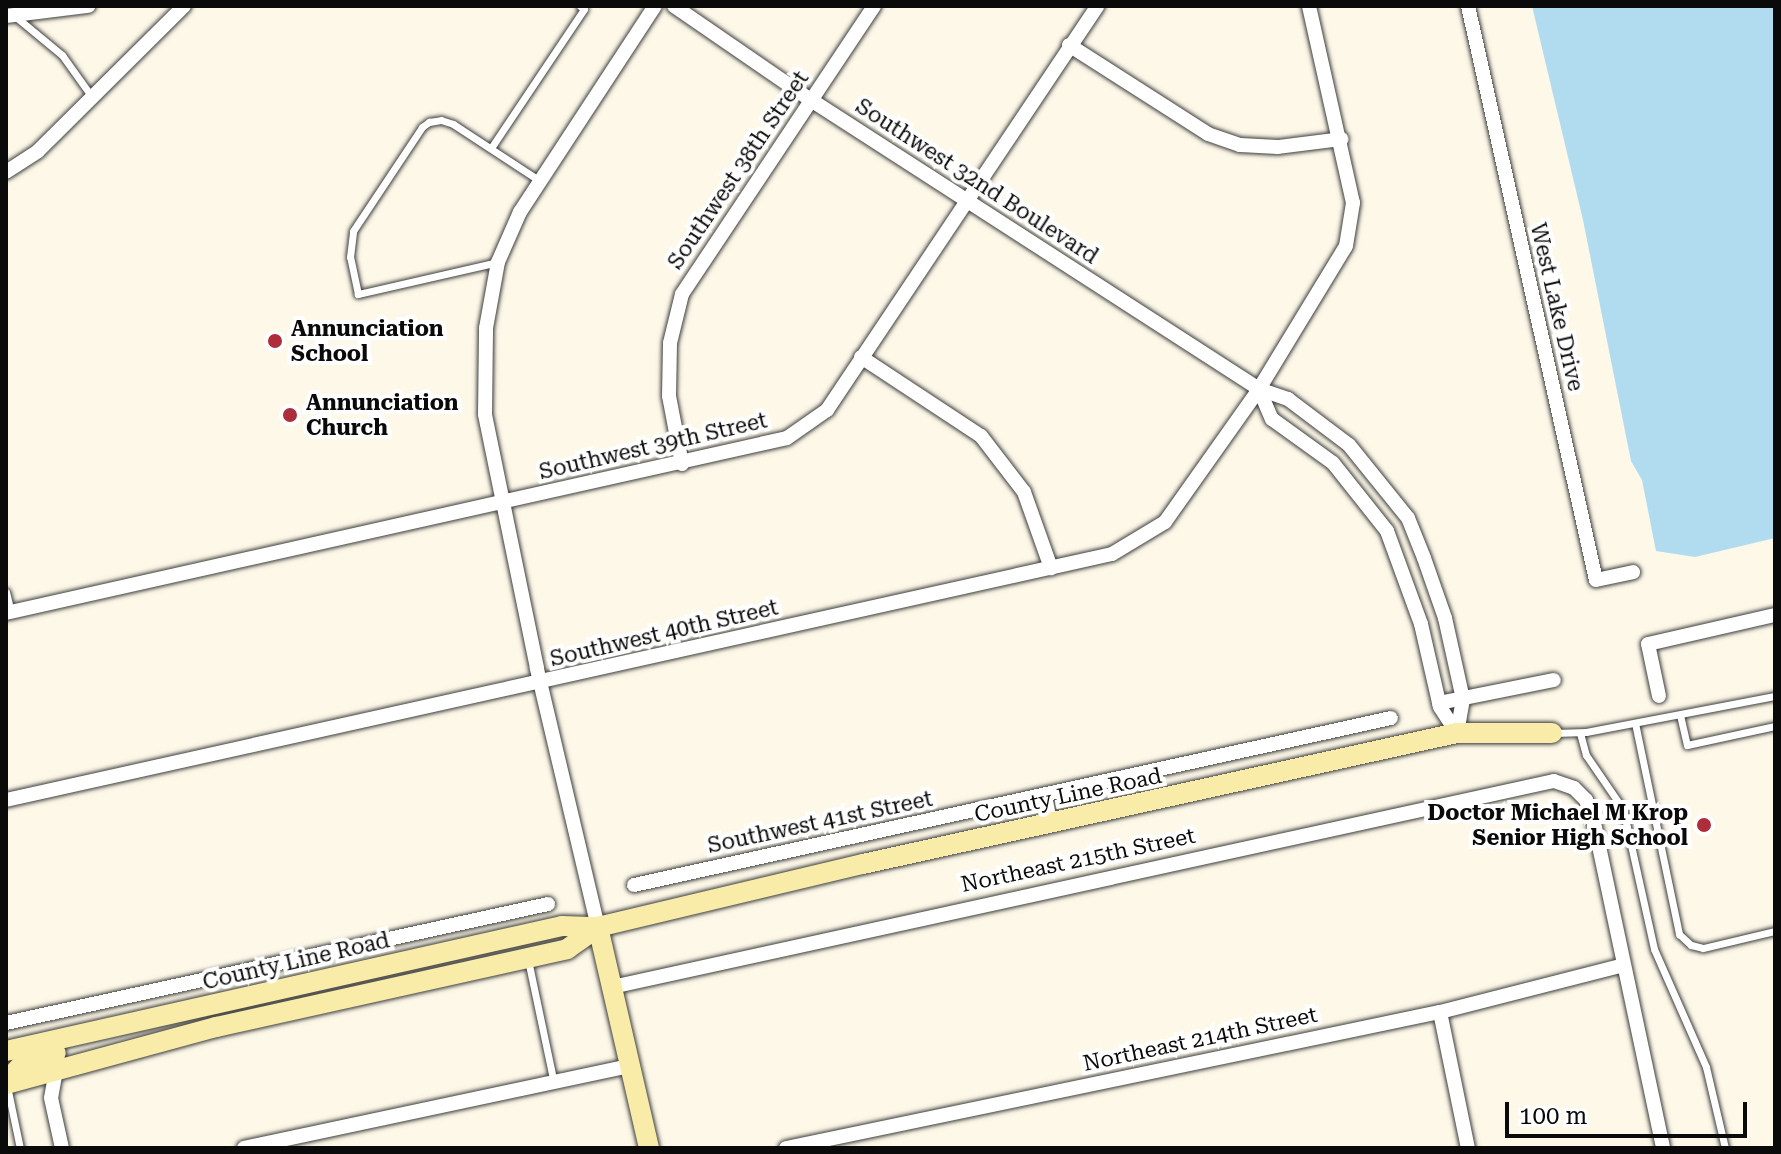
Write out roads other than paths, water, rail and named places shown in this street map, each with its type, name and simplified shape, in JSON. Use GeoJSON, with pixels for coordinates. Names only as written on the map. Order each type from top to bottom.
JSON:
{"type":"FeatureCollection","features":[{"type":"Feature","properties":{"kind":"street"},"geometry":{"type":"LineString","coordinates":[[10,16],[88,6]]}},
{"type":"Feature","properties":{"kind":"street"},"geometry":{"type":"LineString","coordinates":[[6,172],[38,151],[184,6]]}},
{"type":"Feature","properties":{"kind":"street"},"geometry":{"type":"LineString","coordinates":[[649,1148],[541,684],[485,414],[486,328],[498,262],[520,212],[655,6]]}},
{"type":"Feature","properties":{"kind":"street","name":"Southwest 32nd Boulevard"},"geometry":{"type":"LineString","coordinates":[[674,6],[811,100],[1259,389],[1288,399],[1349,445],[1408,518],[1445,618],[1463,699],[1457,733]]}},
{"type":"Feature","properties":{"kind":"street","name":"Southwest 38th Street"},"geometry":{"type":"LineString","coordinates":[[682,464],[669,396],[669,356],[682,294],[874,6]]}},
{"type":"Feature","properties":{"kind":"street","name":"Southwest 39th Street"},"geometry":{"type":"LineString","coordinates":[[8,613],[501,501],[682,464],[787,438],[809,426],[827,410],[964,200],[1097,6]]}},
{"type":"Feature","properties":{"kind":"street","name":"Southwest 40th Street"},"geometry":{"type":"LineString","coordinates":[[6,800],[541,684],[1112,554],[1165,522],[1259,389],[1346,246],[1353,203],[1309,6]]}},
{"type":"Feature","properties":{"kind":"street","name":"West Lake Drive"},"geometry":{"type":"LineString","coordinates":[[1468,6],[1596,580],[1633,572]]}},
{"type":"Feature","properties":{"kind":"street"},"geometry":{"type":"LineString","coordinates":[[1069,45],[1208,134],[1240,145],[1278,147],[1341,139]]}},
{"type":"Feature","properties":{"kind":"street"},"geometry":{"type":"LineString","coordinates":[[861,357],[981,436],[1024,492],[1051,568]]}},
{"type":"Feature","properties":{"kind":"street","name":"Southwest 32nd Boulevard"},"geometry":{"type":"LineString","coordinates":[[1259,389],[1272,419],[1333,463],[1387,531],[1421,624],[1439,703],[1457,733]]}},
{"type":"Feature","properties":{"kind":"street"},"geometry":{"type":"LineString","coordinates":[[1659,696],[1648,644],[1775,615]]}},
{"type":"Feature","properties":{"kind":"street"},"geometry":{"type":"LineString","coordinates":[[1439,703],[1554,680]]}},
{"type":"Feature","properties":{"kind":"street","name":"Southwest 41st Street"},"geometry":{"type":"LineString","coordinates":[[634,885],[1391,718]]}},
{"type":"Feature","properties":{"kind":"street","name":"County Line Road"},"geometry":{"type":"LineString","coordinates":[[6,1051],[562,926],[598,927],[1457,733],[1552,733]]}},
{"type":"Feature","properties":{"kind":"street","name":"Northeast 215th Street"},"geometry":{"type":"LineString","coordinates":[[612,987],[1554,781],[1574,788],[1586,800],[1593,818],[1621,966]]}},
{"type":"Feature","properties":{"kind":"street"},"geometry":{"type":"LineString","coordinates":[[6,1023],[548,904]]}},
{"type":"Feature","properties":{"kind":"street","name":"County Line Road"},"geometry":{"type":"LineString","coordinates":[[56,1070],[216,1027],[567,949],[598,927]]}},
{"type":"Feature","properties":{"kind":"street"},"geometry":{"type":"LineString","coordinates":[[1621,966],[1663,1148]]}},
{"type":"Feature","properties":{"kind":"street","name":"Northeast 214th Street"},"geometry":{"type":"LineString","coordinates":[[786,1148],[843,1142],[1440,1012],[1621,966]]}},
{"type":"Feature","properties":{"kind":"street"},"geometry":{"type":"LineString","coordinates":[[6,1084],[24,1062],[170,1022],[180,1012]]}},
{"type":"Feature","properties":{"kind":"street"},"geometry":{"type":"LineString","coordinates":[[1440,1012],[1468,1148]]}},
{"type":"Feature","properties":{"kind":"street"},"geometry":{"type":"LineString","coordinates":[[36,1017],[42,1043]]}},
{"type":"Feature","properties":{"kind":"street"},"geometry":{"type":"LineString","coordinates":[[244,1148],[631,1066]]}},
{"type":"Feature","properties":{"kind":"street"},"geometry":{"type":"LineString","coordinates":[[6,1084],[56,1070],[51,1098],[62,1148]]}},
{"type":"Feature","properties":{"kind":"lane"},"geometry":{"type":"LineString","coordinates":[[491,148],[584,9],[580,6]]}},
{"type":"Feature","properties":{"kind":"lane"},"geometry":{"type":"LineString","coordinates":[[10,16],[62,55],[92,97]]}},
{"type":"Feature","properties":{"kind":"lane"},"geometry":{"type":"LineString","coordinates":[[498,262],[358,294],[350,257],[353,231],[422,127],[441,120],[540,181]]}},
{"type":"Feature","properties":{"kind":"lane"},"geometry":{"type":"LineString","coordinates":[[6,592],[8,613]]}},
{"type":"Feature","properties":{"kind":"lane"},"geometry":{"type":"LineString","coordinates":[[1552,733],[1580,733],[1775,696]]}},
{"type":"Feature","properties":{"kind":"lane"},"geometry":{"type":"LineString","coordinates":[[1680,715],[1687,745],[1775,726]]}},
{"type":"Feature","properties":{"kind":"lane"},"geometry":{"type":"LineString","coordinates":[[1635,723],[1679,934],[1691,945],[1703,948],[1775,931]]}},
{"type":"Feature","properties":{"kind":"lane"},"geometry":{"type":"LineString","coordinates":[[1580,733],[1586,755],[1623,809],[1654,949],[1706,1067],[1725,1148]]}},
{"type":"Feature","properties":{"kind":"lane"},"geometry":{"type":"LineString","coordinates":[[1048,795],[1054,822]]}},
{"type":"Feature","properties":{"kind":"lane"},"geometry":{"type":"LineString","coordinates":[[527,958],[554,1083]]}},
{"type":"Feature","properties":{"kind":"lane"},"geometry":{"type":"LineString","coordinates":[[6,1084],[20,1148]]}},
{"type":"Feature","properties":{"kind":"water"},"geometry":{"type":"Polygon","coordinates":[[[1532,6],[1775,6],[1775,538],[1695,557],[1656,551],[1642,480],[1631,461],[1583,220],[1532,6]]]}},
{"type":"Feature","properties":{"kind":"place","name":"Annunciation School"},"geometry":{"type":"Point","coordinates":[275,341]}},
{"type":"Feature","properties":{"kind":"place","name":"Annunciation Church"},"geometry":{"type":"Point","coordinates":[290,415]}},
{"type":"Feature","properties":{"kind":"place","name":"Doctor Michael M Krop Senior High School"},"geometry":{"type":"Point","coordinates":[1704,825]}}]}
